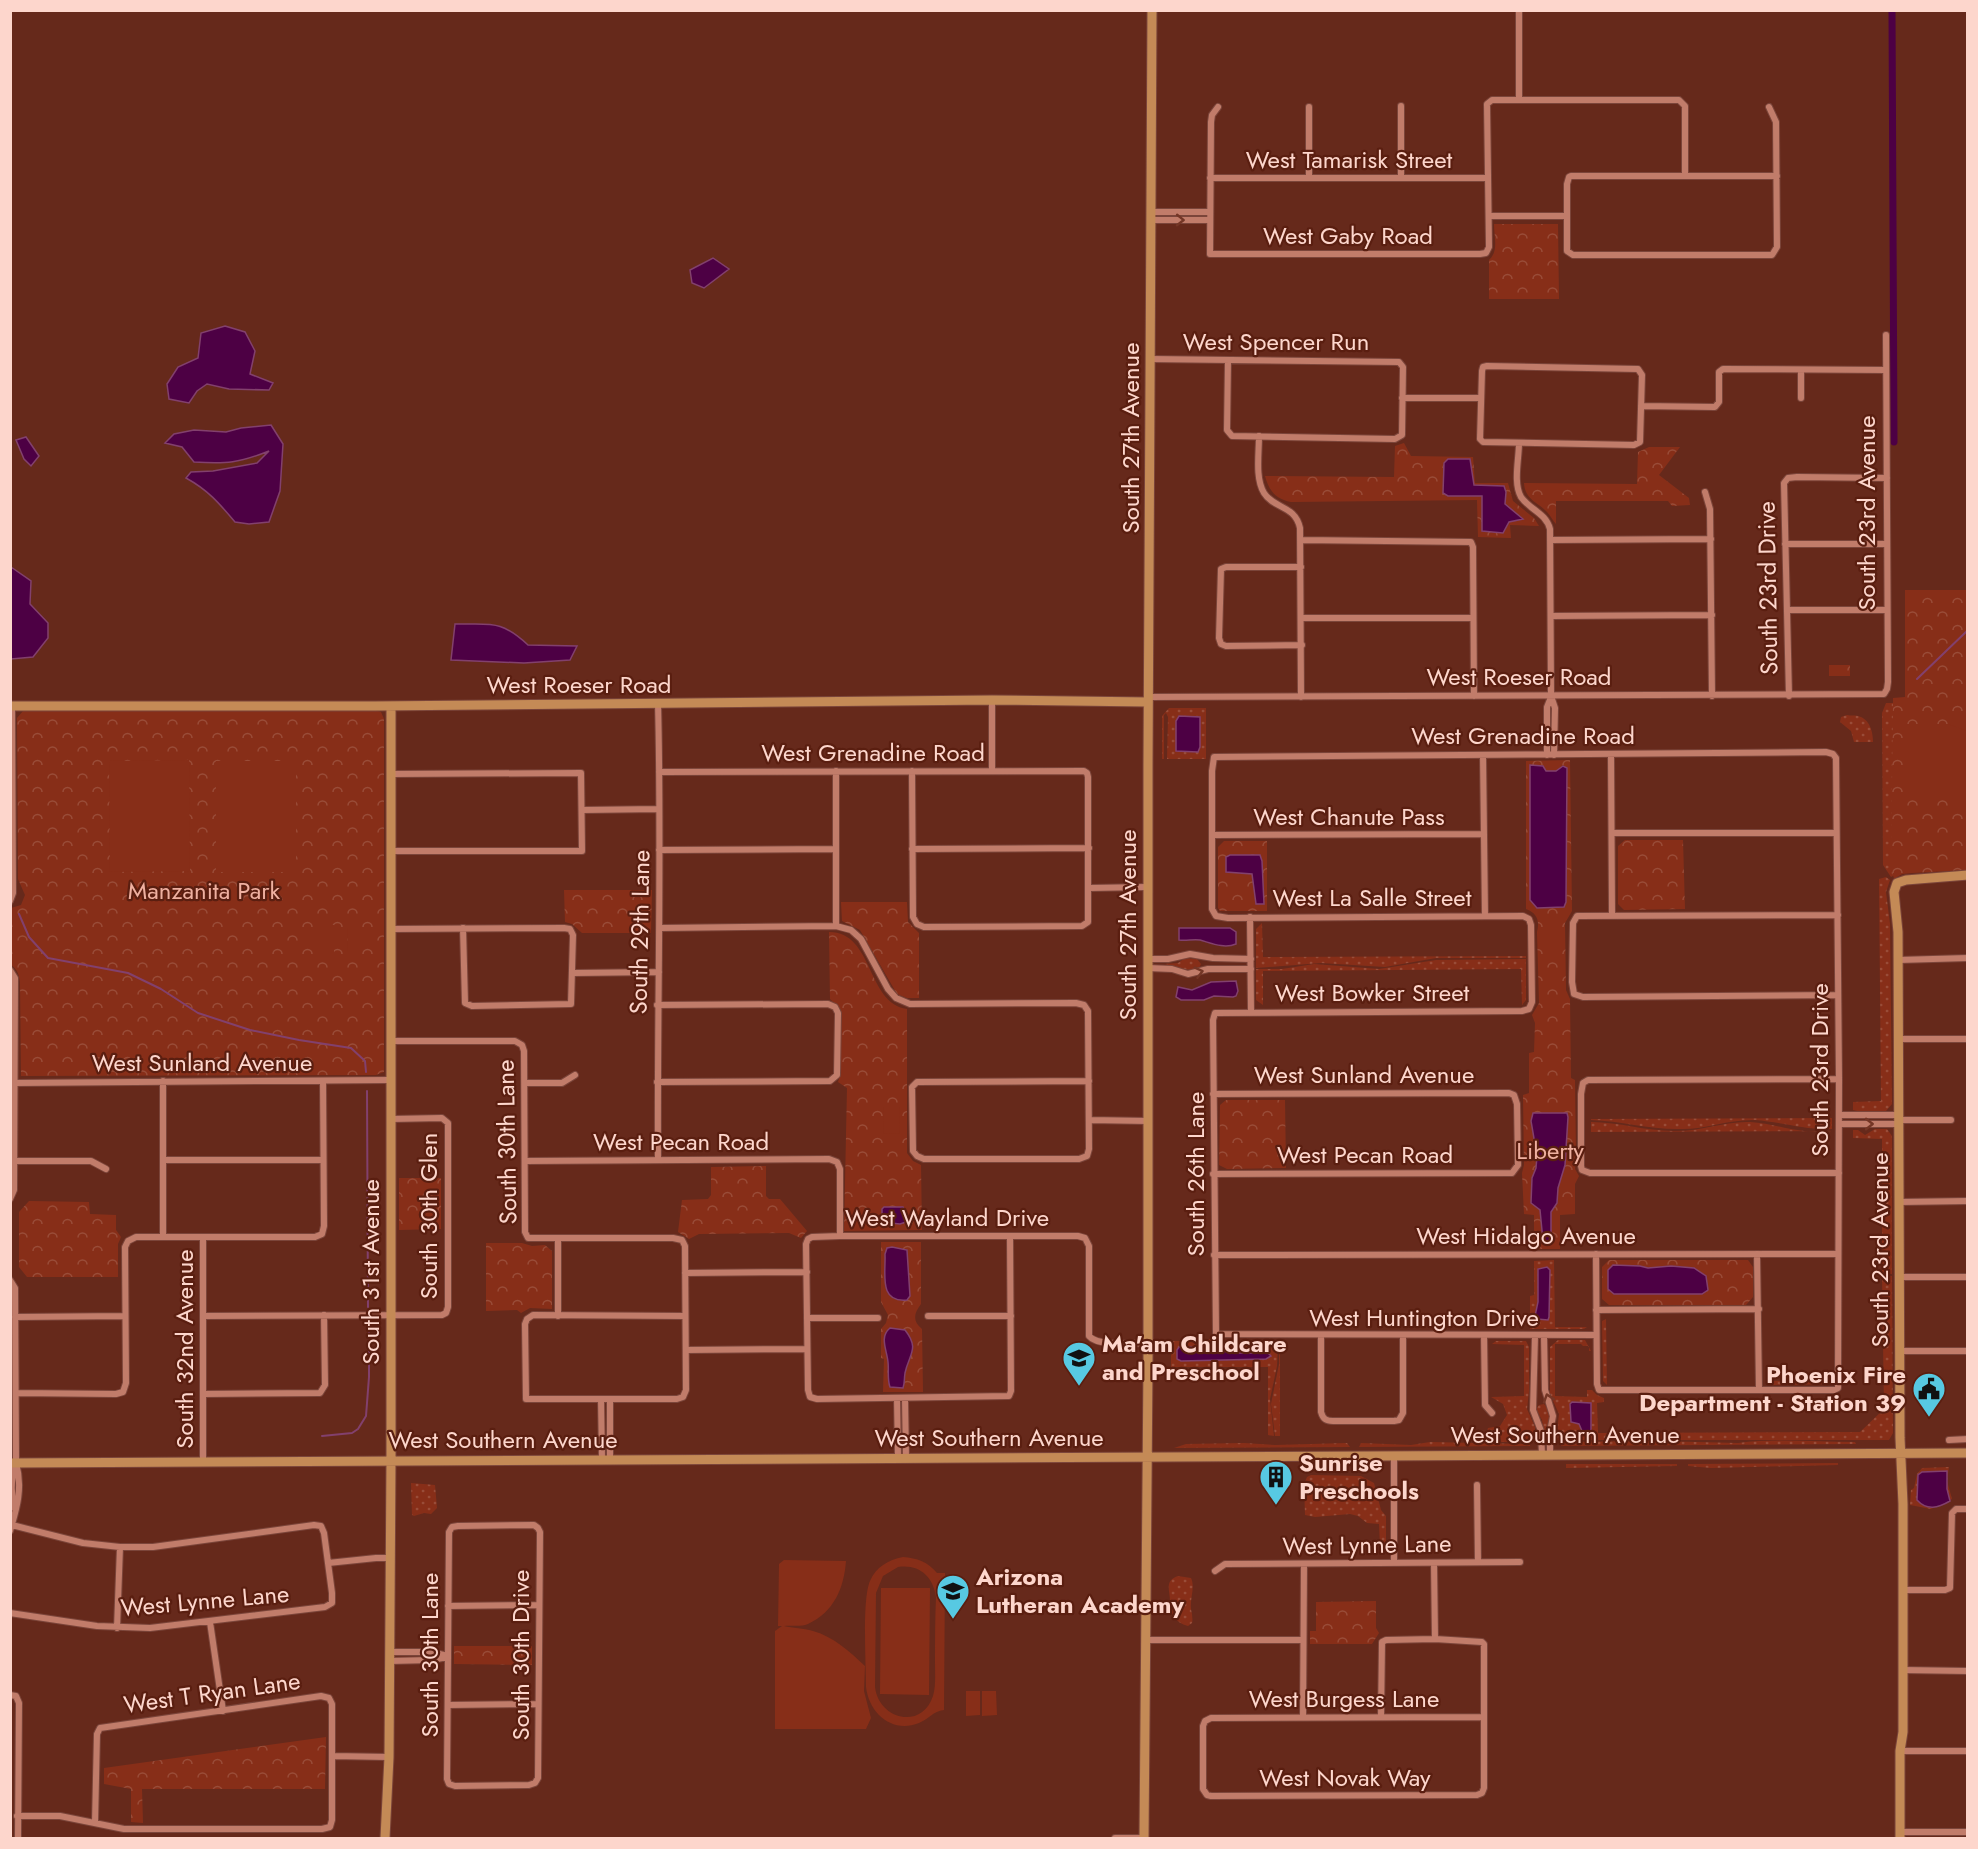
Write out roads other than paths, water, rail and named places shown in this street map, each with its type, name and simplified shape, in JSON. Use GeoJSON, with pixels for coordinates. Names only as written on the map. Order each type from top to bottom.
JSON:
{"type":"FeatureCollection","features":[{"type":"Feature","properties":{"kind":"main road","name":"South 27th Avenue"},"geometry":{"type":"LineString","coordinates":[[1144,1838],[1149,1121],[1147,887],[1152,10]]}},
{"type":"Feature","properties":{"kind":"main road","name":"West Roeser Road"},"geometry":{"type":"LineString","coordinates":[[11,706],[391,706],[1148,700]]}},
{"type":"Feature","properties":{"kind":"main road","name":"South 31st Avenue"},"geometry":{"type":"LineString","coordinates":[[385,1839],[391,1460],[391,706]]}},
{"type":"Feature","properties":{"kind":"main road","name":"South 23rd Avenue"},"geometry":{"type":"LineString","coordinates":[[1900,1835],[1900,1752],[1903,1732],[1898,932],[1894,890],[1900,881],[1968,875]]}},
{"type":"Feature","properties":{"kind":"main road","name":"West Southern Avenue"},"geometry":{"type":"LineString","coordinates":[[13,1463],[1968,1453]]}},
{"type":"Feature","properties":{"kind":"street"},"geometry":{"type":"LineString","coordinates":[[1519,10],[1519,100]]}},
{"type":"Feature","properties":{"kind":"street"},"geometry":{"type":"LineString","coordinates":[[1567,216],[1489,216],[1487,104],[1492,100],[1679,100],[1685,106],[1685,176]]}},
{"type":"Feature","properties":{"kind":"street"},"geometry":{"type":"LineString","coordinates":[[1401,106],[1401,178]]}},
{"type":"Feature","properties":{"kind":"street"},"geometry":{"type":"LineString","coordinates":[[1769,106],[1776,122],[1777,176],[1777,247],[1772,255],[1573,255],[1568,251],[1567,184],[1569,177],[1777,176]]}},
{"type":"Feature","properties":{"kind":"street"},"geometry":{"type":"LineString","coordinates":[[1151,216],[1210,220],[1210,122],[1218,107]]}},
{"type":"Feature","properties":{"kind":"street"},"geometry":{"type":"LineString","coordinates":[[1309,107],[1309,178]]}},
{"type":"Feature","properties":{"kind":"street","name":"West Tamarisk Street"},"geometry":{"type":"LineString","coordinates":[[1210,178],[1488,178]]}},
{"type":"Feature","properties":{"kind":"street"},"geometry":{"type":"LineString","coordinates":[[1151,216],[1210,212]]}},
{"type":"Feature","properties":{"kind":"street","name":"West Gaby Road"},"geometry":{"type":"LineString","coordinates":[[1210,220],[1210,254],[1486,253],[1489,247],[1489,216]]}},
{"type":"Feature","properties":{"kind":"street","name":"South 23rd Avenue"},"geometry":{"type":"LineString","coordinates":[[1886,335],[1887,690]]}},
{"type":"Feature","properties":{"kind":"street","name":"West Spencer Run"},"geometry":{"type":"LineString","coordinates":[[1150,359],[1398,361],[1402,363],[1402,398]]}},
{"type":"Feature","properties":{"kind":"street"},"geometry":{"type":"LineString","coordinates":[[1228,360],[1228,434],[1232,436],[1395,439],[1401,437],[1402,398],[1481,398]]}},
{"type":"Feature","properties":{"kind":"street"},"geometry":{"type":"LineString","coordinates":[[1483,367],[1636,368],[1642,375],[1639,443],[1634,445],[1481,441],[1481,398],[1483,367]]}},
{"type":"Feature","properties":{"kind":"street"},"geometry":{"type":"LineString","coordinates":[[1641,406],[1713,408],[1719,402],[1720,370],[1886,370]]}},
{"type":"Feature","properties":{"kind":"street"},"geometry":{"type":"LineString","coordinates":[[1801,370],[1801,398]]}},
{"type":"Feature","properties":{"kind":"street"},"geometry":{"type":"LineString","coordinates":[[1259,436],[1259,474],[1264,492],[1268,498],[1294,514],[1299,522],[1301,697]]}},
{"type":"Feature","properties":{"kind":"street"},"geometry":{"type":"LineString","coordinates":[[1519,443],[1520,495],[1546,519],[1550,529],[1551,696],[1555,708],[1551,755]]}},
{"type":"Feature","properties":{"kind":"street","name":"South 23rd Drive"},"geometry":{"type":"LineString","coordinates":[[1789,696],[1784,491],[1786,480],[1797,477],[1887,478]]}},
{"type":"Feature","properties":{"kind":"street"},"geometry":{"type":"LineString","coordinates":[[1705,492],[1710,509],[1712,696]]}},
{"type":"Feature","properties":{"kind":"street"},"geometry":{"type":"LineString","coordinates":[[1550,540],[1711,539]]}},
{"type":"Feature","properties":{"kind":"street"},"geometry":{"type":"LineString","coordinates":[[1301,540],[1471,542],[1473,547],[1474,696]]}},
{"type":"Feature","properties":{"kind":"street"},"geometry":{"type":"LineString","coordinates":[[1785,544],[1887,544]]}},
{"type":"Feature","properties":{"kind":"street"},"geometry":{"type":"LineString","coordinates":[[1301,567],[1226,567],[1221,569],[1219,638],[1221,644],[1226,646],[1302,645]]}},
{"type":"Feature","properties":{"kind":"street"},"geometry":{"type":"LineString","coordinates":[[1787,610],[1887,610]]}},
{"type":"Feature","properties":{"kind":"street"},"geometry":{"type":"LineString","coordinates":[[1551,616],[1712,615]]}},
{"type":"Feature","properties":{"kind":"street"},"geometry":{"type":"LineString","coordinates":[[1301,618],[1473,618]]}},
{"type":"Feature","properties":{"kind":"street","name":"West Roeser Road"},"geometry":{"type":"LineString","coordinates":[[1148,700],[1301,697],[1878,695],[1884,694],[1887,690]]}},
{"type":"Feature","properties":{"kind":"street"},"geometry":{"type":"LineString","coordinates":[[992,700],[992,771]]}},
{"type":"Feature","properties":{"kind":"street","name":"South 29th Lane"},"geometry":{"type":"LineString","coordinates":[[658,703],[660,928],[657,1005],[658,1160]]}},
{"type":"Feature","properties":{"kind":"street"},"geometry":{"type":"LineString","coordinates":[[11,706],[12,900]]}},
{"type":"Feature","properties":{"kind":"street"},"geometry":{"type":"LineString","coordinates":[[1611,754],[1612,915]]}},
{"type":"Feature","properties":{"kind":"street","name":"South 23rd Drive"},"geometry":{"type":"LineString","coordinates":[[1760,1390],[1834,1390],[1838,1388],[1837,761],[1833,754]]}},
{"type":"Feature","properties":{"kind":"street","name":"West Grenadine Road"},"geometry":{"type":"LineString","coordinates":[[1213,835],[1212,771],[1215,757],[1833,754]]}},
{"type":"Feature","properties":{"kind":"street"},"geometry":{"type":"LineString","coordinates":[[1484,755],[1485,916]]}},
{"type":"Feature","properties":{"kind":"street"},"geometry":{"type":"LineString","coordinates":[[836,771],[836,926]]}},
{"type":"Feature","properties":{"kind":"street"},"geometry":{"type":"LineString","coordinates":[[912,771],[912,849],[913,917],[917,924],[924,927],[1082,926],[1088,922],[1089,849],[912,849]]}},
{"type":"Feature","properties":{"kind":"street","name":"West Grenadine Road"},"geometry":{"type":"LineString","coordinates":[[659,772],[1087,773],[1089,849]]}},
{"type":"Feature","properties":{"kind":"street"},"geometry":{"type":"LineString","coordinates":[[391,774],[581,773],[582,810],[582,851],[391,851]]}},
{"type":"Feature","properties":{"kind":"street"},"geometry":{"type":"LineString","coordinates":[[582,810],[659,809]]}},
{"type":"Feature","properties":{"kind":"street"},"geometry":{"type":"LineString","coordinates":[[1612,833],[1836,833]]}},
{"type":"Feature","properties":{"kind":"street","name":"West Chanute Pass"},"geometry":{"type":"LineString","coordinates":[[1213,835],[1484,834]]}},
{"type":"Feature","properties":{"kind":"street","name":"West La Salle Street"},"geometry":{"type":"LineString","coordinates":[[1213,835],[1212,909],[1216,916],[1520,916],[1529,918],[1532,927],[1532,1002],[1529,1009]]}},
{"type":"Feature","properties":{"kind":"street"},"geometry":{"type":"LineString","coordinates":[[659,850],[835,849]]}},
{"type":"Feature","properties":{"kind":"street"},"geometry":{"type":"LineString","coordinates":[[1089,888],[1147,887]]}},
{"type":"Feature","properties":{"kind":"street"},"geometry":{"type":"LineString","coordinates":[[1838,915],[1577,916],[1573,923],[1572,982],[1574,994],[1584,997],[1838,995]]}},
{"type":"Feature","properties":{"kind":"street"},"geometry":{"type":"LineString","coordinates":[[1250,917],[1251,1012]]}},
{"type":"Feature","properties":{"kind":"street"},"geometry":{"type":"LineString","coordinates":[[660,928],[836,926],[851,930],[861,939],[888,989],[896,998],[910,1004],[1076,1003],[1084,1005],[1088,1011],[1089,1081],[1089,1149],[1087,1156],[1079,1159],[924,1159],[913,1151],[912,1087],[917,1082],[1089,1081]]}},
{"type":"Feature","properties":{"kind":"street"},"geometry":{"type":"LineString","coordinates":[[391,929],[463,928],[570,929],[573,935],[571,1004],[472,1006],[465,1003],[463,928]]}},
{"type":"Feature","properties":{"kind":"street"},"geometry":{"type":"LineString","coordinates":[[1148,964],[1190,954],[1213,958],[1251,959]]}},
{"type":"Feature","properties":{"kind":"street"},"geometry":{"type":"LineString","coordinates":[[1898,960],[1968,958]]}},
{"type":"Feature","properties":{"kind":"street"},"geometry":{"type":"LineString","coordinates":[[1148,964],[1188,974],[1208,969],[1251,969]]}},
{"type":"Feature","properties":{"kind":"street"},"geometry":{"type":"LineString","coordinates":[[11,971],[15,978],[12,1198]]}},
{"type":"Feature","properties":{"kind":"street"},"geometry":{"type":"LineString","coordinates":[[573,973],[659,972]]}},
{"type":"Feature","properties":{"kind":"street"},"geometry":{"type":"LineString","coordinates":[[657,1005],[828,1004],[835,1007],[838,1013],[837,1075],[830,1081],[657,1082]]}},
{"type":"Feature","properties":{"kind":"street","name":"West Bowker Street"},"geometry":{"type":"LineString","coordinates":[[1215,1013],[1522,1011],[1529,1009]]}},
{"type":"Feature","properties":{"kind":"street","name":"South 26th Lane"},"geometry":{"type":"LineString","coordinates":[[1215,1013],[1213,1020],[1213,1174],[1216,1334]]}},
{"type":"Feature","properties":{"kind":"street"},"geometry":{"type":"LineString","coordinates":[[1898,1039],[1968,1039]]}},
{"type":"Feature","properties":{"kind":"street","name":"South 30th Lane"},"geometry":{"type":"LineString","coordinates":[[391,1041],[515,1041],[522,1045],[525,1083],[525,1232],[528,1238],[558,1239]]}},
{"type":"Feature","properties":{"kind":"street"},"geometry":{"type":"LineString","coordinates":[[525,1083],[562,1083],[575,1075]]}},
{"type":"Feature","properties":{"kind":"street"},"geometry":{"type":"LineString","coordinates":[[1839,1078],[1592,1079],[1585,1081],[1581,1094],[1581,1166],[1582,1170],[1590,1173],[1839,1173]]}},
{"type":"Feature","properties":{"kind":"street","name":"West Sunland Avenue"},"geometry":{"type":"LineString","coordinates":[[14,1083],[390,1080]]}},
{"type":"Feature","properties":{"kind":"street"},"geometry":{"type":"LineString","coordinates":[[16,1393],[116,1394],[123,1392],[126,1383],[125,1248],[128,1241],[136,1237],[315,1238],[322,1233],[324,1226],[323,1081]]}},
{"type":"Feature","properties":{"kind":"street"},"geometry":{"type":"LineString","coordinates":[[163,1082],[163,1237]]}},
{"type":"Feature","properties":{"kind":"street","name":"West Sunland Avenue"},"geometry":{"type":"LineString","coordinates":[[1213,1094],[1504,1093],[1514,1095],[1517,1104],[1518,1165],[1516,1170]]}},
{"type":"Feature","properties":{"kind":"street"},"geometry":{"type":"LineString","coordinates":[[1839,1115],[1899,1120]]}},
{"type":"Feature","properties":{"kind":"street","name":"South 30th Glen"},"geometry":{"type":"LineString","coordinates":[[391,1119],[446,1120],[448,1307],[446,1313],[391,1315]]}},
{"type":"Feature","properties":{"kind":"street"},"geometry":{"type":"LineString","coordinates":[[1089,1120],[1149,1121]]}},
{"type":"Feature","properties":{"kind":"street"},"geometry":{"type":"LineString","coordinates":[[1839,1124],[1899,1120],[1951,1120]]}},
{"type":"Feature","properties":{"kind":"street","name":"West Pecan Road"},"geometry":{"type":"LineString","coordinates":[[525,1161],[830,1159],[837,1162],[840,1169],[840,1236]]}},
{"type":"Feature","properties":{"kind":"street"},"geometry":{"type":"LineString","coordinates":[[163,1160],[323,1160]]}},
{"type":"Feature","properties":{"kind":"street"},"geometry":{"type":"LineString","coordinates":[[14,1161],[91,1161],[106,1169]]}},
{"type":"Feature","properties":{"kind":"street","name":"West Pecan Road"},"geometry":{"type":"LineString","coordinates":[[1213,1174],[1512,1173],[1516,1170]]}},
{"type":"Feature","properties":{"kind":"street"},"geometry":{"type":"LineString","coordinates":[[1899,1202],[1968,1201]]}},
{"type":"Feature","properties":{"kind":"street"},"geometry":{"type":"LineString","coordinates":[[685,1273],[807,1272],[807,1390],[810,1396],[817,1399],[1004,1397],[1008,1396],[1011,1391],[1010,1236]]}},
{"type":"Feature","properties":{"kind":"street","name":"West Wayland Drive"},"geometry":{"type":"LineString","coordinates":[[807,1272],[806,1244],[812,1237],[1078,1236],[1085,1238],[1089,1246],[1088,1333],[1092,1340],[1148,1343]]}},
{"type":"Feature","properties":{"kind":"street","name":"South 32nd Avenue"},"geometry":{"type":"LineString","coordinates":[[203,1237],[203,1461]]}},
{"type":"Feature","properties":{"kind":"street"},"geometry":{"type":"LineString","coordinates":[[558,1316],[558,1239],[673,1238],[682,1240],[685,1246],[686,1316],[686,1390],[683,1397],[677,1399],[526,1399],[525,1324],[527,1318],[533,1316],[558,1316],[686,1316]]}},
{"type":"Feature","properties":{"kind":"street"},"geometry":{"type":"LineString","coordinates":[[1596,1254],[1598,1389],[1605,1391],[1760,1390],[1757,1254]]}},
{"type":"Feature","properties":{"kind":"street","name":"West Hidalgo Avenue"},"geometry":{"type":"LineString","coordinates":[[1214,1255],[1838,1254]]}},
{"type":"Feature","properties":{"kind":"street"},"geometry":{"type":"LineString","coordinates":[[1900,1277],[1968,1276]]}},
{"type":"Feature","properties":{"kind":"street"},"geometry":{"type":"LineString","coordinates":[[11,1281],[15,1288],[16,1393],[12,1476],[12,1499],[15,1509],[11,1528],[83,1543],[120,1547],[153,1547],[314,1525],[321,1526],[324,1533],[328,1563],[390,1558]]}},
{"type":"Feature","properties":{"kind":"street"},"geometry":{"type":"LineString","coordinates":[[1596,1310],[1759,1310]]}},
{"type":"Feature","properties":{"kind":"street"},"geometry":{"type":"LineString","coordinates":[[203,1316],[391,1315]]}},
{"type":"Feature","properties":{"kind":"street"},"geometry":{"type":"LineString","coordinates":[[15,1317],[125,1316]]}},
{"type":"Feature","properties":{"kind":"street"},"geometry":{"type":"LineString","coordinates":[[203,1394],[316,1394],[323,1390],[325,1385],[324,1316]]}},
{"type":"Feature","properties":{"kind":"street"},"geometry":{"type":"LineString","coordinates":[[928,1316],[1011,1316]]}},
{"type":"Feature","properties":{"kind":"street"},"geometry":{"type":"LineString","coordinates":[[807,1318],[878,1318]]}},
{"type":"Feature","properties":{"kind":"street","name":"West Huntington Drive"},"geometry":{"type":"LineString","coordinates":[[1216,1334],[1596,1335]]}},
{"type":"Feature","properties":{"kind":"street"},"geometry":{"type":"LineString","coordinates":[[1321,1336],[1321,1412],[1326,1420],[1399,1420],[1403,1411],[1403,1335]]}},
{"type":"Feature","properties":{"kind":"street"},"geometry":{"type":"LineString","coordinates":[[1485,1335],[1485,1405],[1492,1413]]}},
{"type":"Feature","properties":{"kind":"street"},"geometry":{"type":"LineString","coordinates":[[1535,1336],[1533,1410],[1541,1431],[1546,1455]]}},
{"type":"Feature","properties":{"kind":"street"},"geometry":{"type":"LineString","coordinates":[[1544,1336],[1545,1390],[1553,1416],[1546,1455]]}},
{"type":"Feature","properties":{"kind":"street"},"geometry":{"type":"LineString","coordinates":[[686,1350],[807,1349]]}},
{"type":"Feature","properties":{"kind":"street"},"geometry":{"type":"LineString","coordinates":[[1900,1352],[1968,1351]]}},
{"type":"Feature","properties":{"kind":"street"},"geometry":{"type":"LineString","coordinates":[[897,1398],[902,1458]]}},
{"type":"Feature","properties":{"kind":"street"},"geometry":{"type":"LineString","coordinates":[[902,1458],[905,1398]]}},
{"type":"Feature","properties":{"kind":"street"},"geometry":{"type":"LineString","coordinates":[[601,1399],[606,1459]]}},
{"type":"Feature","properties":{"kind":"street"},"geometry":{"type":"LineString","coordinates":[[606,1459],[610,1399]]}},
{"type":"Feature","properties":{"kind":"street"},"geometry":{"type":"LineString","coordinates":[[1949,1440],[1968,1439]]}},
{"type":"Feature","properties":{"kind":"street"},"geometry":{"type":"LineString","coordinates":[[1394,1455],[1394,1563]]}},
{"type":"Feature","properties":{"kind":"street"},"geometry":{"type":"LineString","coordinates":[[1477,1485],[1478,1562]]}},
{"type":"Feature","properties":{"kind":"street"},"geometry":{"type":"LineString","coordinates":[[1902,1590],[1949,1589],[1952,1585],[1953,1512],[1956,1509],[1968,1509]]}},
{"type":"Feature","properties":{"kind":"street","name":"South 30th Lane"},"geometry":{"type":"LineString","coordinates":[[449,1784],[449,1532],[452,1527],[534,1525],[538,1528]]}},
{"type":"Feature","properties":{"kind":"street","name":"South 30th Drive"},"geometry":{"type":"LineString","coordinates":[[449,1784],[455,1786],[535,1783],[538,1778],[540,1532],[538,1528]]}},
{"type":"Feature","properties":{"kind":"street"},"geometry":{"type":"LineString","coordinates":[[117,1628],[120,1547]]}},
{"type":"Feature","properties":{"kind":"street","name":"West Lynne Lane"},"geometry":{"type":"LineString","coordinates":[[1215,1570],[1225,1564],[1520,1562]]}},
{"type":"Feature","properties":{"kind":"street","name":"West Lynne Lane"},"geometry":{"type":"LineString","coordinates":[[10,1613],[117,1628],[150,1628],[325,1607],[332,1603],[333,1593],[328,1563]]}},
{"type":"Feature","properties":{"kind":"street"},"geometry":{"type":"LineString","coordinates":[[1434,1563],[1435,1639]]}},
{"type":"Feature","properties":{"kind":"street"},"geometry":{"type":"LineString","coordinates":[[1303,1717],[1304,1564]]}},
{"type":"Feature","properties":{"kind":"street"},"geometry":{"type":"LineString","coordinates":[[448,1606],[539,1605]]}},
{"type":"Feature","properties":{"kind":"street"},"geometry":{"type":"LineString","coordinates":[[210,1622],[223,1711]]}},
{"type":"Feature","properties":{"kind":"street"},"geometry":{"type":"LineString","coordinates":[[1382,1717],[1382,1642],[1435,1639],[1484,1644],[1484,1718]]}},
{"type":"Feature","properties":{"kind":"street"},"geometry":{"type":"LineString","coordinates":[[1145,1640],[1304,1640]]}},
{"type":"Feature","properties":{"kind":"street"},"geometry":{"type":"LineString","coordinates":[[420,1652],[420,1660]]}},
{"type":"Feature","properties":{"kind":"street"},"geometry":{"type":"LineString","coordinates":[[389,1657],[420,1652],[448,1656]]}},
{"type":"Feature","properties":{"kind":"street"},"geometry":{"type":"LineString","coordinates":[[389,1657],[420,1660],[448,1656]]}},
{"type":"Feature","properties":{"kind":"street"},"geometry":{"type":"LineString","coordinates":[[1902,1670],[1968,1671]]}},
{"type":"Feature","properties":{"kind":"street"},"geometry":{"type":"LineString","coordinates":[[13,1695],[19,1702],[14,1773],[18,1839]]}},
{"type":"Feature","properties":{"kind":"street","name":"West T Ryan Lane"},"geometry":{"type":"LineString","coordinates":[[95,1822],[97,1734],[100,1728],[321,1696],[329,1698],[332,1704],[332,1756]]}},
{"type":"Feature","properties":{"kind":"street"},"geometry":{"type":"LineString","coordinates":[[448,1705],[538,1704]]}},
{"type":"Feature","properties":{"kind":"street","name":"West Burgess Lane"},"geometry":{"type":"LineString","coordinates":[[1207,1795],[1203,1789],[1205,1721],[1211,1718],[1484,1718]]}},
{"type":"Feature","properties":{"kind":"street","name":"West Novak Way"},"geometry":{"type":"LineString","coordinates":[[1207,1795],[1466,1795],[1482,1793],[1484,1788],[1484,1718]]}},
{"type":"Feature","properties":{"kind":"street"},"geometry":{"type":"LineString","coordinates":[[1900,1752],[1968,1751]]}},
{"type":"Feature","properties":{"kind":"street"},"geometry":{"type":"LineString","coordinates":[[17,1816],[60,1816],[124,1829],[322,1829],[330,1827],[332,1820],[332,1756],[388,1757]]}},
{"type":"Feature","properties":{"kind":"street"},"geometry":{"type":"LineString","coordinates":[[142,1829],[142,1839]]}},
{"type":"Feature","properties":{"kind":"street"},"geometry":{"type":"LineString","coordinates":[[1900,1835],[1968,1832]]}},
{"type":"Feature","properties":{"kind":"street"},"geometry":{"type":"LineString","coordinates":[[1115,1839],[1144,1838]]}},
{"type":"Feature","properties":{"kind":"waterway"},"geometry":{"type":"LineString","coordinates":[[1892,10],[1894,442]]}},
{"type":"Feature","properties":{"kind":"waterway"},"geometry":{"type":"LineString","coordinates":[[1917,679],[1968,630]]}},
{"type":"Feature","properties":{"kind":"waterway"},"geometry":{"type":"LineString","coordinates":[[19,914],[29,937],[48,958],[128,973],[161,989],[198,1013],[250,1030],[351,1048],[365,1061],[366,1072]]}},
{"type":"Feature","properties":{"kind":"waterway"},"geometry":{"type":"LineString","coordinates":[[367,1091],[368,1307]]}},
{"type":"Feature","properties":{"kind":"waterway"},"geometry":{"type":"LineString","coordinates":[[322,1436],[352,1433],[358,1429],[366,1416],[369,1322]]}},
{"type":"Feature","properties":{"kind":"place","name":"Ma'am Childcare and Preschool"},"geometry":{"type":"Point","coordinates":[1079,1387]}},
{"type":"Feature","properties":{"kind":"place","name":"Phoenix Fire Department - Station 39"},"geometry":{"type":"Point","coordinates":[1929,1418]}},
{"type":"Feature","properties":{"kind":"place","name":"Sunrise Preschools"},"geometry":{"type":"Point","coordinates":[1276,1506]}},
{"type":"Feature","properties":{"kind":"place","name":"Arizona Lutheran Academy"},"geometry":{"type":"Point","coordinates":[953,1620]}},
{"type":"Feature","properties":{"kind":"park label","name":"Manzanita Park"},"geometry":{"type":"Point","coordinates":[204,891]}},
{"type":"Feature","properties":{"kind":"park label","name":"Liberty"},"geometry":{"type":"Point","coordinates":[1550,1151]}}]}
